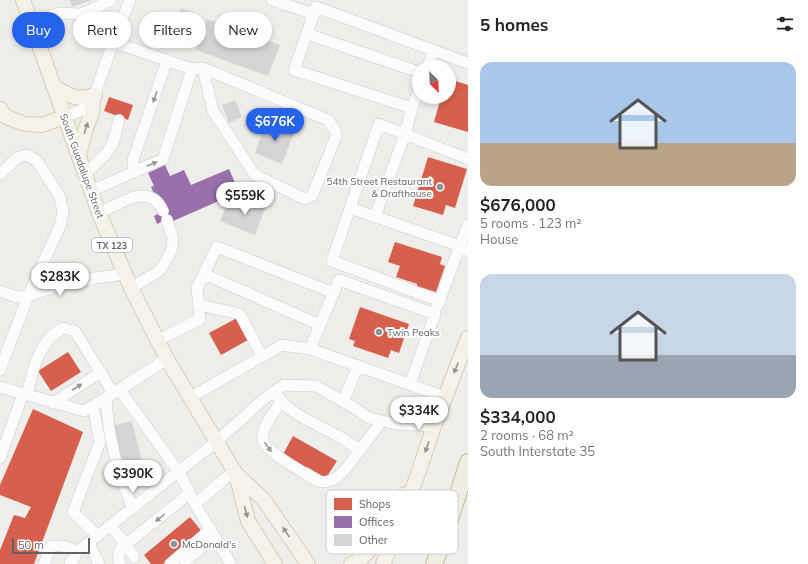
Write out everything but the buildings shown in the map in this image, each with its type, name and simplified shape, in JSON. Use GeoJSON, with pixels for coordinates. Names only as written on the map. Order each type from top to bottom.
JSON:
{"type":"FeatureCollection","features":[{"type":"Feature","properties":{"kind":"highway"},"geometry":{"type":"LineString","coordinates":[[458,494],[468,462]]}},
{"type":"Feature","properties":{"kind":"highway"},"geometry":{"type":"LineString","coordinates":[[434,564],[438,554]]}},
{"type":"Feature","properties":{"kind":"main road","name":"South Guadalupe Street"},"geometry":{"type":"LineString","coordinates":[[23,0],[27,12]]}},
{"type":"Feature","properties":{"kind":"main road","name":"South Guadalupe Street"},"geometry":{"type":"LineString","coordinates":[[39,48],[99,213],[131,288],[167,359],[234,473],[248,521],[275,564]]}},
{"type":"Feature","properties":{"kind":"main road"},"geometry":{"type":"LineString","coordinates":[[53,86],[74,97],[83,99],[94,98],[92,113],[78,155]]}},
{"type":"Feature","properties":{"kind":"main road"},"geometry":{"type":"LineString","coordinates":[[0,109],[6,117],[25,124],[42,125],[64,117]]}},
{"type":"Feature","properties":{"kind":"main road"},"geometry":{"type":"LineString","coordinates":[[412,490],[434,426],[468,338]]}},
{"type":"Feature","properties":{"kind":"main road","name":"South Guadalupe Street"},"geometry":{"type":"LineString","coordinates":[[234,473],[264,500],[305,561]]}},
{"type":"Feature","properties":{"kind":"main road"},"geometry":{"type":"LineString","coordinates":[[408,490],[418,474]]}},
{"type":"Feature","properties":{"kind":"main road"},"geometry":{"type":"LineString","coordinates":[[350,564],[360,560],[366,554]]}},
{"type":"Feature","properties":{"kind":"main road"},"geometry":{"type":"LineString","coordinates":[[305,561],[318,564]]}},
{"type":"Feature","properties":{"kind":"street"},"geometry":{"type":"LineString","coordinates":[[65,13],[80,14],[111,0]]}},
{"type":"Feature","properties":{"kind":"street"},"geometry":{"type":"LineString","coordinates":[[118,0],[128,5]]}},
{"type":"Feature","properties":{"kind":"street"},"geometry":{"type":"LineString","coordinates":[[272,0],[314,14]]}},
{"type":"Feature","properties":{"kind":"street"},"geometry":{"type":"LineString","coordinates":[[412,108],[294,70],[316,7],[468,63]]}},
{"type":"Feature","properties":{"kind":"street"},"geometry":{"type":"LineString","coordinates":[[307,34],[412,70]]}},
{"type":"Feature","properties":{"kind":"street"},"geometry":{"type":"LineString","coordinates":[[64,117],[89,106],[94,98],[111,48]]}},
{"type":"Feature","properties":{"kind":"street"},"geometry":{"type":"LineString","coordinates":[[131,48],[197,68],[328,120],[335,130],[336,137],[312,196],[305,199],[255,174],[214,111],[197,68]]}},
{"type":"Feature","properties":{"kind":"street"},"geometry":{"type":"LineString","coordinates":[[430,60],[434,50]]}},
{"type":"Feature","properties":{"kind":"street"},"geometry":{"type":"LineString","coordinates":[[134,172],[133,160],[167,60]]}},
{"type":"Feature","properties":{"kind":"street"},"geometry":{"type":"LineString","coordinates":[[91,191],[163,159],[197,68]]}},
{"type":"Feature","properties":{"kind":"street"},"geometry":{"type":"LineString","coordinates":[[375,217],[414,104]]}},
{"type":"Feature","properties":{"kind":"street"},"geometry":{"type":"LineString","coordinates":[[86,174],[106,154],[113,143],[119,120]]}},
{"type":"Feature","properties":{"kind":"street"},"geometry":{"type":"LineString","coordinates":[[440,301],[332,261],[379,124],[468,159]]}},
{"type":"Feature","properties":{"kind":"street"},"geometry":{"type":"LineString","coordinates":[[0,174],[18,156],[26,155],[37,161],[57,191],[60,197],[63,212],[60,226],[28,296],[0,370]]}},
{"type":"Feature","properties":{"kind":"street"},"geometry":{"type":"LineString","coordinates":[[99,213],[131,198],[139,196],[152,197],[160,204],[165,215],[173,239],[172,249],[159,271],[131,288]]}},
{"type":"Feature","properties":{"kind":"street"},"geometry":{"type":"LineString","coordinates":[[350,208],[464,248]]}},
{"type":"Feature","properties":{"kind":"street"},"geometry":{"type":"LineString","coordinates":[[410,384],[440,301],[464,248],[468,226]]}},
{"type":"Feature","properties":{"kind":"street"},"geometry":{"type":"LineString","coordinates":[[157,341],[200,319],[197,288],[216,247],[334,293]]}},
{"type":"Feature","properties":{"kind":"street"},"geometry":{"type":"LineString","coordinates":[[0,291],[17,297],[28,296],[57,286],[95,278],[125,274]]}},
{"type":"Feature","properties":{"kind":"street"},"geometry":{"type":"LineString","coordinates":[[204,274],[320,325]]}},
{"type":"Feature","properties":{"kind":"street"},"geometry":{"type":"LineString","coordinates":[[310,349],[339,280],[435,314]]}},
{"type":"Feature","properties":{"kind":"street"},"geometry":{"type":"LineString","coordinates":[[199,306],[240,314],[262,356]]}},
{"type":"Feature","properties":{"kind":"street"},"geometry":{"type":"LineString","coordinates":[[0,458],[25,395],[32,368],[39,354],[54,332],[62,328],[75,331],[113,394],[179,472],[195,504],[231,564]]}},
{"type":"Feature","properties":{"kind":"street"},"geometry":{"type":"LineString","coordinates":[[189,398],[282,345],[310,349],[445,397]]}},
{"type":"Feature","properties":{"kind":"street"},"geometry":{"type":"LineString","coordinates":[[0,387],[84,411],[167,359]]}},
{"type":"Feature","properties":{"kind":"street"},"geometry":{"type":"LineString","coordinates":[[343,401],[358,366]]}},
{"type":"Feature","properties":{"kind":"street"},"geometry":{"type":"LineString","coordinates":[[53,403],[101,372]]}},
{"type":"Feature","properties":{"kind":"street"},"geometry":{"type":"LineString","coordinates":[[70,564],[78,551],[179,472],[216,442],[265,398],[284,385],[316,386],[369,418],[396,424],[434,426]]}},
{"type":"Feature","properties":{"kind":"street"},"geometry":{"type":"LineString","coordinates":[[274,392],[287,407],[300,416],[338,436],[360,450]]}},
{"type":"Feature","properties":{"kind":"street"},"geometry":{"type":"LineString","coordinates":[[113,394],[110,436],[124,487],[133,508]]}},
{"type":"Feature","properties":{"kind":"street"},"geometry":{"type":"LineString","coordinates":[[282,401],[272,413],[263,432],[263,440],[271,452],[320,482],[328,483],[338,478],[382,421]]}},
{"type":"Feature","properties":{"kind":"street"},"geometry":{"type":"LineString","coordinates":[[93,406],[100,442],[73,512],[93,539],[99,564]]}},
{"type":"Feature","properties":{"kind":"street"},"geometry":{"type":"LineString","coordinates":[[195,504],[234,473]]}},
{"type":"Feature","properties":{"kind":"street"},"geometry":{"type":"LineString","coordinates":[[132,556],[190,494]]}},
{"type":"Feature","properties":{"kind":"street"},"geometry":{"type":"LineString","coordinates":[[111,526],[132,556]]}},
{"type":"Feature","properties":{"kind":"street"},"geometry":{"type":"LineString","coordinates":[[170,564],[213,533]]}},
{"type":"Feature","properties":{"kind":"street"},"geometry":{"type":"LineString","coordinates":[[181,564],[213,533]]}},
{"type":"Feature","properties":{"kind":"street"},"geometry":{"type":"LineString","coordinates":[[44,564],[51,546],[62,546],[78,551]]}},
{"type":"Feature","properties":{"kind":"street"},"geometry":{"type":"LineString","coordinates":[[121,564],[118,558],[120,549],[132,556]]}},
{"type":"Feature","properties":{"kind":"place","name":"54th Street Restaurant & Drafthouse"},"geometry":{"type":"Point","coordinates":[440,187]}},
{"type":"Feature","properties":{"kind":"place","name":"Twin Peaks"},"geometry":{"type":"Point","coordinates":[379,332]}},
{"type":"Feature","properties":{"kind":"place","name":"McDonald's"},"geometry":{"type":"Point","coordinates":[174,544]}}]}
